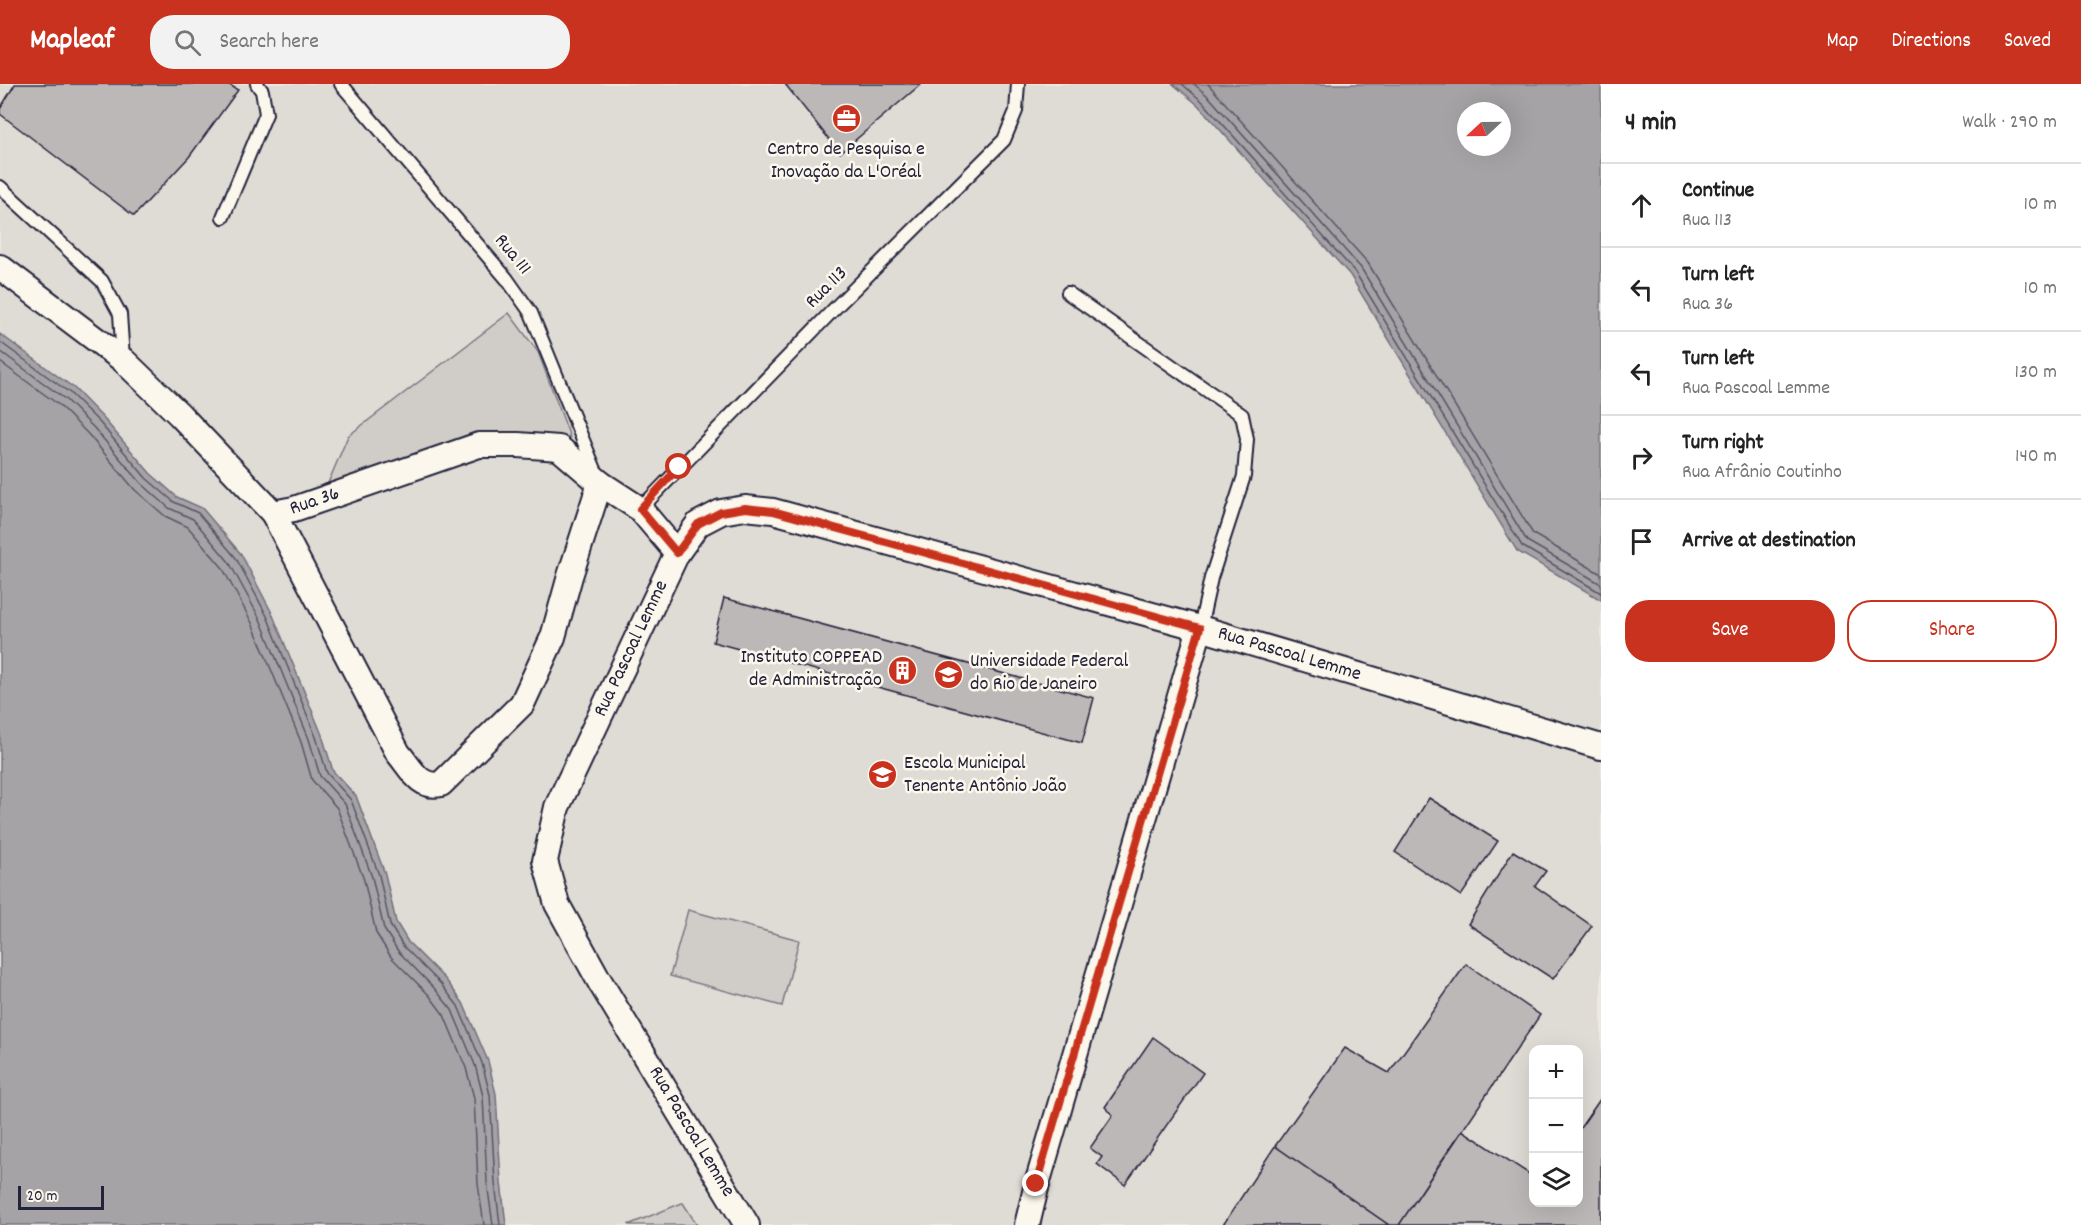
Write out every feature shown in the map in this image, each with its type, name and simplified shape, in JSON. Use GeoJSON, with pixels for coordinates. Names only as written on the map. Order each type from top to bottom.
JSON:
{"type":"FeatureCollection","features":[{"type":"Feature","properties":{"kind":"street","name":"Rua 36"},"geometry":{"type":"LineString","coordinates":[[0,267],[123,360],[180,415],[273,513],[294,509],[479,445],[559,448],[600,483],[640,509],[677,553]]}},
{"type":"Feature","properties":{"kind":"street"},"geometry":{"type":"LineString","coordinates":[[273,513],[398,753],[424,784],[432,786],[441,784],[522,704],[553,637],[600,483]]}},
{"type":"Feature","properties":{"kind":"street","name":"Rua Pascoal Lemme"},"geometry":{"type":"LineString","coordinates":[[747,1225],[600,982],[557,904],[545,861],[557,807],[677,553],[698,524],[721,512],[745,508],[773,511],[1200,628],[1601,747]]}},
{"type":"Feature","properties":{"kind":"street"},"geometry":{"type":"LineString","coordinates":[[1027,1225],[1036,1184],[1200,628]]}},
{"type":"Feature","properties":{"kind":"lane"},"geometry":{"type":"LineString","coordinates":[[223,217],[266,114],[262,91],[257,84]]}},
{"type":"Feature","properties":{"kind":"lane","name":"Rua 111"},"geometry":{"type":"LineString","coordinates":[[341,84],[507,279],[531,313],[600,483]]}},
{"type":"Feature","properties":{"kind":"lane","name":"Rua 113"},"geometry":{"type":"LineString","coordinates":[[640,509],[831,312],[1004,140],[1016,111],[1018,84]]}},
{"type":"Feature","properties":{"kind":"lane"},"geometry":{"type":"LineString","coordinates":[[0,187],[102,280],[120,314],[123,360]]}},
{"type":"Feature","properties":{"kind":"lane"},"geometry":{"type":"LineString","coordinates":[[1068,293],[1242,415],[1246,439],[1244,476],[1211,578],[1200,628]]}},
{"type":"Feature","properties":{"kind":"shaded area","name":"Universidade Federal do Rio de Janeiro"},"geometry":{"type":"Polygon","coordinates":[[[0,84],[1173,84],[1198,105],[1350,275],[1517,551],[1601,600],[1601,1225],[506,1225],[501,1182],[463,1003],[446,980],[408,942],[396,922],[385,874],[356,796],[333,771],[322,735],[202,508],[177,497],[150,473],[74,388],[0,334],[0,84]]]}},
{"type":"Feature","properties":{"kind":"shaded area"},"geometry":{"type":"Polygon","coordinates":[[[509,313],[538,352],[570,437],[475,432],[326,488],[348,436],[509,313]]]}},
{"type":"Feature","properties":{"kind":"shaded area"},"geometry":{"type":"Polygon","coordinates":[[[688,910],[799,940],[782,1006],[670,976],[688,910]]]}},
{"type":"Feature","properties":{"kind":"shaded area"},"geometry":{"type":"Polygon","coordinates":[[[682,1203],[697,1225],[628,1225],[682,1203]]]}},
{"type":"Feature","properties":{"kind":"water"},"geometry":{"type":"Polygon","coordinates":[[[1173,84],[1601,84],[1601,600],[1517,551],[1350,275],[1198,105],[1173,84]]]}},
{"type":"Feature","properties":{"kind":"water"},"geometry":{"type":"Polygon","coordinates":[[[0,334],[74,388],[150,473],[177,497],[202,508],[241,554],[272,613],[322,735],[333,771],[356,796],[385,874],[396,922],[408,942],[446,980],[463,1003],[488,1061],[496,1094],[506,1225],[0,1225],[0,334]]]}},
{"type":"Feature","properties":{"kind":"building"},"geometry":{"type":"Polygon","coordinates":[[[15,84],[228,84],[238,90],[189,157],[134,216],[0,114],[0,109],[15,84]]]}},
{"type":"Feature","properties":{"kind":"building","name":"Centro de Pesquisa e Inovação da L'Oréal"},"geometry":{"type":"Polygon","coordinates":[[[785,84],[919,84],[920,85],[840,153],[785,84]]]}},
{"type":"Feature","properties":{"kind":"building","name":"Instituto COPPEAD de Administração"},"geometry":{"type":"Polygon","coordinates":[[[724,598],[1094,698],[1082,743],[713,642],[724,598]]]}},
{"type":"Feature","properties":{"kind":"building"},"geometry":{"type":"Polygon","coordinates":[[[1429,798],[1498,841],[1461,896],[1395,852],[1429,798]]]}},
{"type":"Feature","properties":{"kind":"building"},"geometry":{"type":"Polygon","coordinates":[[[1513,851],[1546,871],[1535,886],[1592,926],[1553,979],[1468,924],[1513,851]]]}},
{"type":"Feature","properties":{"kind":"building"},"geometry":{"type":"Polygon","coordinates":[[[1466,964],[1540,1015],[1399,1225],[1389,1225],[1275,1146],[1345,1048],[1389,1073],[1466,964]]]}},
{"type":"Feature","properties":{"kind":"building"},"geometry":{"type":"Polygon","coordinates":[[[1153,1037],[1203,1073],[1125,1185],[1097,1164],[1102,1157],[1090,1148],[1113,1115],[1105,1107],[1153,1037]]]}},
{"type":"Feature","properties":{"kind":"building"},"geometry":{"type":"Polygon","coordinates":[[[1601,1098],[1601,1225],[1399,1225],[1462,1130],[1529,1174],[1529,1207],[1583,1207],[1583,1124],[1601,1098]]]}},
{"type":"Feature","properties":{"kind":"building"},"geometry":{"type":"Polygon","coordinates":[[[1275,1146],[1389,1225],[1223,1225],[1275,1146]]]}},
{"type":"Feature","properties":{"kind":"place","name":"Centro de Pesquisa e Inovação da L'Oréal"},"geometry":{"type":"Point","coordinates":[846,119]}},
{"type":"Feature","properties":{"kind":"place","name":"Instituto COPPEAD de Administração"},"geometry":{"type":"Point","coordinates":[903,670]}},
{"type":"Feature","properties":{"kind":"place","name":"Universidade Federal do Rio de Janeiro"},"geometry":{"type":"Point","coordinates":[949,674]}},
{"type":"Feature","properties":{"kind":"place","name":"Escola Municipal Tenente Antônio João"},"geometry":{"type":"Point","coordinates":[883,775]}},
{"type":"Feature","properties":{"kind":"route"},"geometry":{"type":"LineString","coordinates":[[679,467],[640,509],[677,553],[698,524],[721,512],[745,508],[773,511],[1200,628],[1036,1184]]}}]}
